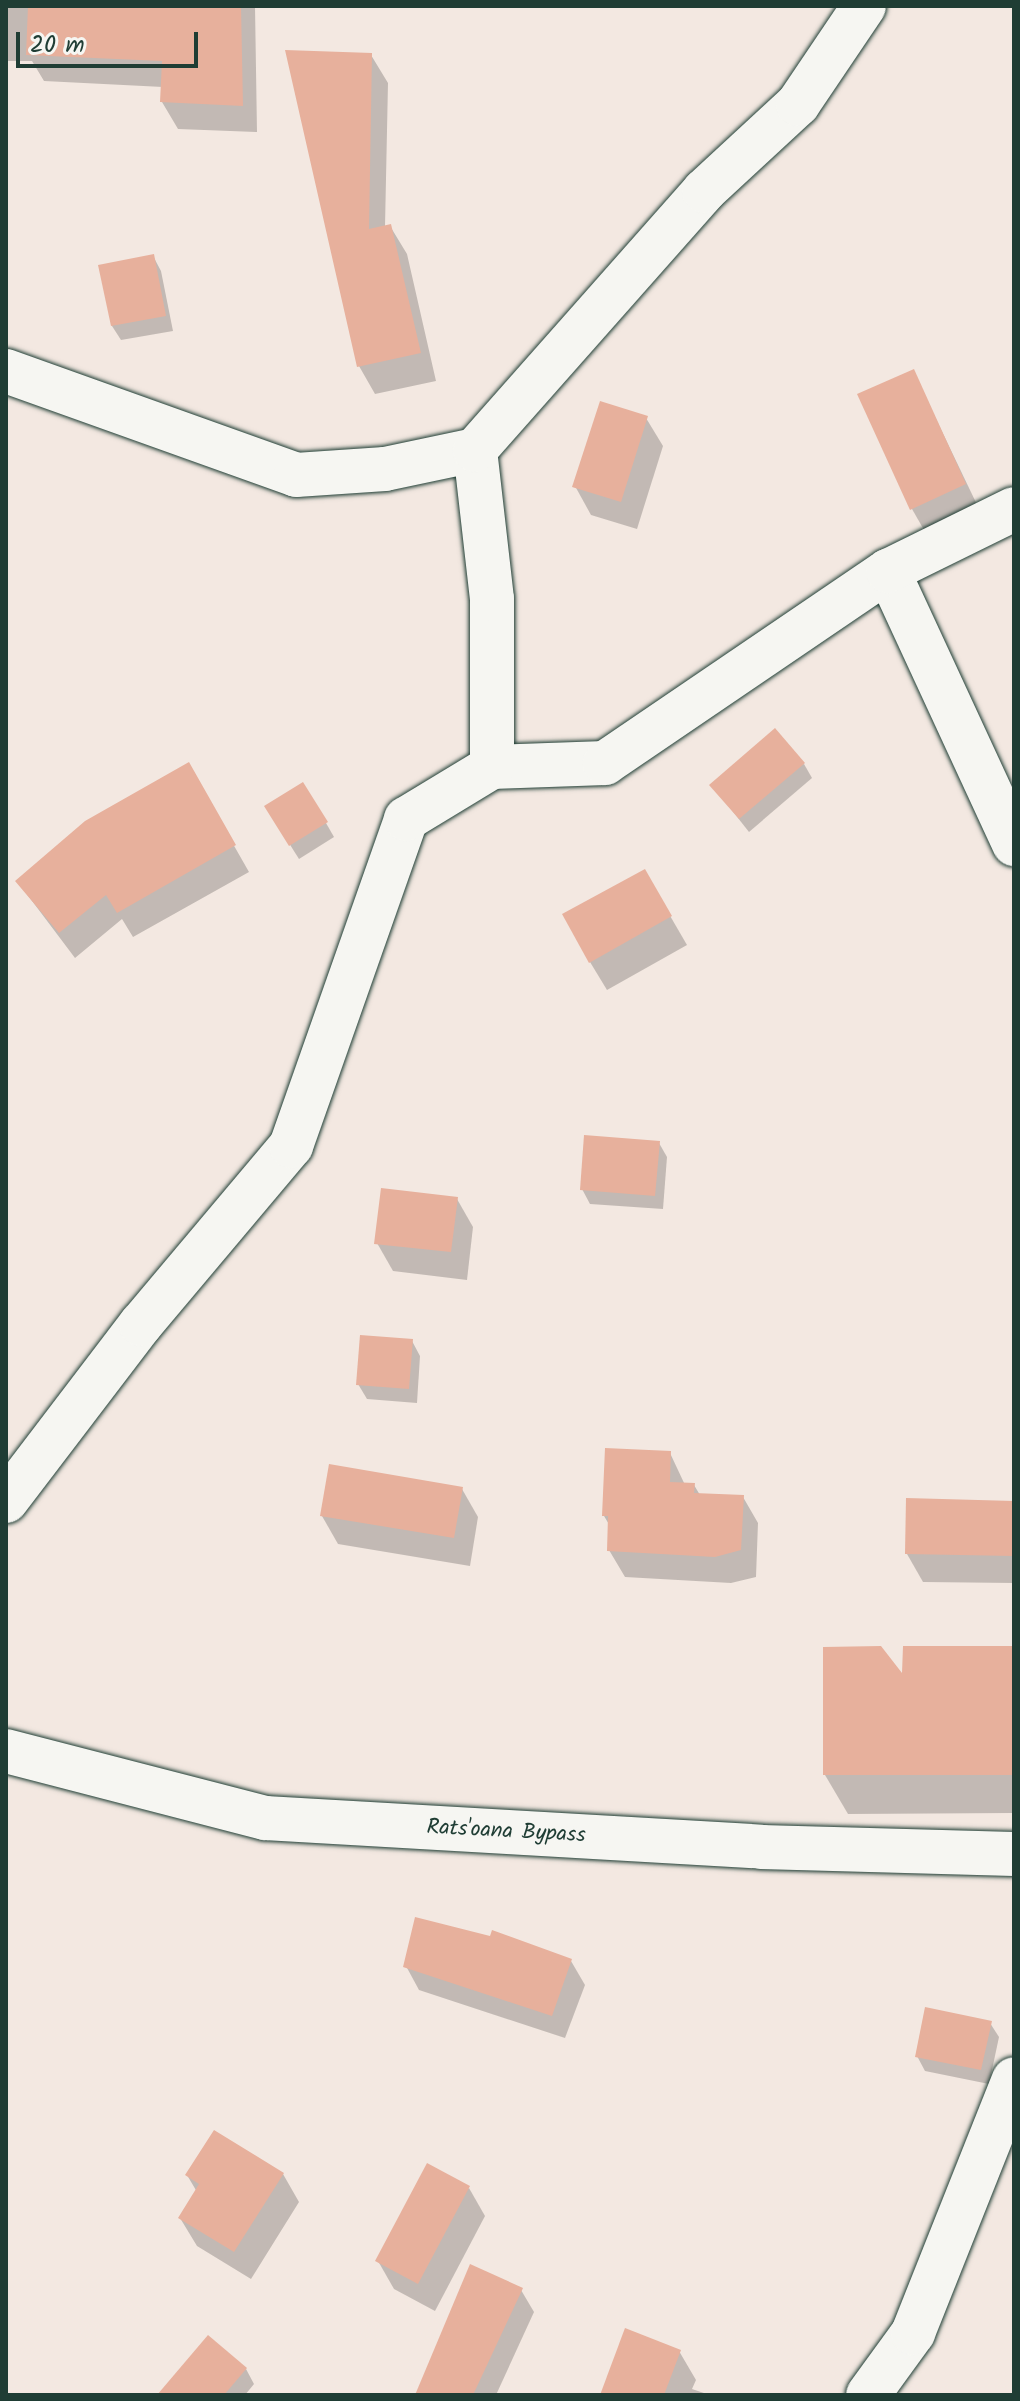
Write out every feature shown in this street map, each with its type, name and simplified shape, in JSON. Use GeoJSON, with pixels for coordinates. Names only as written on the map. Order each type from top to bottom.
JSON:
{"type":"FeatureCollection","features":[{"type":"Feature","properties":{"kind":"street"},"geometry":{"type":"LineString","coordinates":[[6,371],[296,475],[385,469],[475,450],[704,191],[798,104],[864,6]]}},
{"type":"Feature","properties":{"kind":"street"},"geometry":{"type":"LineString","coordinates":[[475,450],[492,599],[492,767]]}},
{"type":"Feature","properties":{"kind":"street"},"geometry":{"type":"LineString","coordinates":[[6,1501],[141,1324],[291,1146],[406,819],[492,767],[605,763],[888,571],[1014,509]]}},
{"type":"Feature","properties":{"kind":"street"},"geometry":{"type":"LineString","coordinates":[[888,571],[1014,844]]}},
{"type":"Feature","properties":{"kind":"street","name":"Rats'oana Bypass"},"geometry":{"type":"LineString","coordinates":[[6,1751],[265,1818],[761,1847],[1014,1854]]}},
{"type":"Feature","properties":{"kind":"street"},"geometry":{"type":"LineString","coordinates":[[868,2395],[913,2333],[1014,2079]]}},
{"type":"Feature","properties":{"kind":"building"},"geometry":{"type":"Polygon","coordinates":[[[28,6],[241,6],[243,106],[160,102],[162,61],[26,55],[28,6]]]}},
{"type":"Feature","properties":{"kind":"building"},"geometry":{"type":"Polygon","coordinates":[[[285,50],[372,53],[369,229],[391,224],[421,353],[357,367],[285,50]]]}},
{"type":"Feature","properties":{"kind":"building"},"geometry":{"type":"Polygon","coordinates":[[[154,254],[166,316],[111,326],[98,265],[154,254]]]}},
{"type":"Feature","properties":{"kind":"building"},"geometry":{"type":"Polygon","coordinates":[[[914,369],[966,484],[910,510],[857,394],[914,369]]]}},
{"type":"Feature","properties":{"kind":"building"},"geometry":{"type":"Polygon","coordinates":[[[600,401],[648,416],[621,502],[572,487],[600,401]]]}},
{"type":"Feature","properties":{"kind":"building"},"geometry":{"type":"Polygon","coordinates":[[[775,728],[805,763],[739,819],[709,785],[775,728]]]}},
{"type":"Feature","properties":{"kind":"building"},"geometry":{"type":"Polygon","coordinates":[[[189,762],[236,845],[117,913],[106,895],[59,933],[15,881],[85,821],[189,762]]]}},
{"type":"Feature","properties":{"kind":"building"},"geometry":{"type":"Polygon","coordinates":[[[303,782],[328,822],[289,846],[264,806],[303,782]]]}},
{"type":"Feature","properties":{"kind":"building"},"geometry":{"type":"Polygon","coordinates":[[[645,869],[672,916],[589,963],[562,914],[645,869]]]}},
{"type":"Feature","properties":{"kind":"building"},"geometry":{"type":"Polygon","coordinates":[[[584,1135],[660,1141],[655,1196],[580,1190],[584,1135]]]}},
{"type":"Feature","properties":{"kind":"building"},"geometry":{"type":"Polygon","coordinates":[[[381,1188],[458,1197],[451,1252],[374,1244],[381,1188]]]}},
{"type":"Feature","properties":{"kind":"building"},"geometry":{"type":"Polygon","coordinates":[[[360,1335],[413,1339],[409,1389],[356,1385],[360,1335]]]}},
{"type":"Feature","properties":{"kind":"building"},"geometry":{"type":"Polygon","coordinates":[[[605,1448],[671,1451],[670,1482],[695,1483],[694,1493],[744,1495],[741,1550],[715,1557],[607,1551],[608,1516],[602,1516],[605,1448]]]}},
{"type":"Feature","properties":{"kind":"building"},"geometry":{"type":"Polygon","coordinates":[[[329,1464],[463,1487],[454,1538],[320,1516],[329,1464]]]}},
{"type":"Feature","properties":{"kind":"building"},"geometry":{"type":"Polygon","coordinates":[[[906,1498],[1014,1501],[1014,1556],[905,1554],[906,1498]]]}},
{"type":"Feature","properties":{"kind":"building"},"geometry":{"type":"Polygon","coordinates":[[[881,1646],[902,1673],[903,1646],[1014,1646],[1014,1775],[823,1775],[823,1647],[881,1646]]]}},
{"type":"Feature","properties":{"kind":"building"},"geometry":{"type":"Polygon","coordinates":[[[415,1917],[490,1936],[492,1930],[572,1959],[552,2016],[403,1967],[415,1917]]]}},
{"type":"Feature","properties":{"kind":"building"},"geometry":{"type":"Polygon","coordinates":[[[925,2007],[992,2021],[981,2070],[915,2057],[925,2007]]]}},
{"type":"Feature","properties":{"kind":"building"},"geometry":{"type":"Polygon","coordinates":[[[214,2130],[284,2173],[234,2252],[178,2218],[199,2184],[185,2175],[214,2130]]]}},
{"type":"Feature","properties":{"kind":"building"},"geometry":{"type":"Polygon","coordinates":[[[427,2163],[470,2186],[418,2284],[375,2261],[427,2163]]]}},
{"type":"Feature","properties":{"kind":"building"},"geometry":{"type":"Polygon","coordinates":[[[470,2264],[523,2288],[473,2395],[415,2395],[470,2264]]]}},
{"type":"Feature","properties":{"kind":"building"},"geometry":{"type":"Polygon","coordinates":[[[625,2328],[681,2350],[664,2395],[600,2395],[625,2328]]]}},
{"type":"Feature","properties":{"kind":"building"},"geometry":{"type":"Polygon","coordinates":[[[208,2335],[247,2368],[224,2395],[157,2395],[208,2335]]]}}]}
